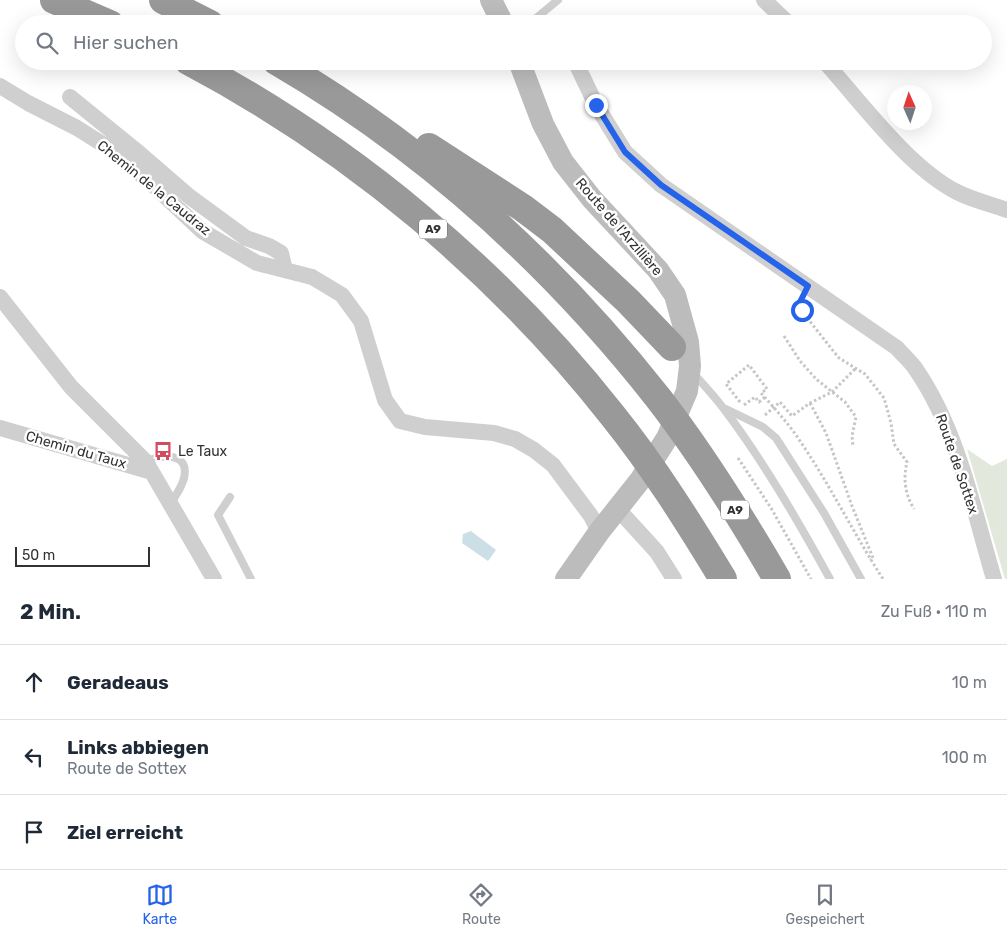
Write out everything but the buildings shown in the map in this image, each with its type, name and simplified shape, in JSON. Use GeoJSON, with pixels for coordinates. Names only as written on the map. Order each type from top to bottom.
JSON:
{"type":"FeatureCollection","features":[{"type":"Feature","properties":{"kind":"highway"},"geometry":{"type":"LineString","coordinates":[[54,0],[89,15]]}},
{"type":"Feature","properties":{"kind":"highway"},"geometry":{"type":"LineString","coordinates":[[164,0],[193,15]]}},
{"type":"Feature","properties":{"kind":"highway","name":"A9"},"geometry":{"type":"LineString","coordinates":[[204,70],[253,98],[360,170],[411,209],[504,294],[542,333],[589,387],[636,446],[658,485],[723,579]]}},
{"type":"Feature","properties":{"kind":"highway","name":"A9"},"geometry":{"type":"LineString","coordinates":[[291,70],[330,94],[439,174],[524,248],[589,316],[660,401],[690,442],[726,495],[777,579]]}},
{"type":"Feature","properties":{"kind":"highway"},"geometry":{"type":"LineString","coordinates":[[330,94],[381,119],[442,154],[523,208],[552,230],[587,262],[672,347]]}},
{"type":"Feature","properties":{"kind":"highway"},"geometry":{"type":"LineString","coordinates":[[658,485],[707,579]]}},
{"type":"Feature","properties":{"kind":"street"},"geometry":{"type":"LineString","coordinates":[[491,0],[498,15]]}},
{"type":"Feature","properties":{"kind":"street"},"geometry":{"type":"LineString","coordinates":[[764,0],[780,15]]}},
{"type":"Feature","properties":{"kind":"street","name":"Route de l'Arzillière"},"geometry":{"type":"LineString","coordinates":[[522,70],[543,124],[563,162],[592,199],[658,270],[674,295],[688,342],[690,366],[687,391],[667,438],[658,485],[617,508],[566,579]]}},
{"type":"Feature","properties":{"kind":"street","name":"Route de Sottex"},"geometry":{"type":"LineString","coordinates":[[579,70],[596,105],[625,152],[661,185],[897,348],[914,366],[946,424],[958,457],[994,579]]}},
{"type":"Feature","properties":{"kind":"street"},"geometry":{"type":"LineString","coordinates":[[832,70],[888,134],[926,172],[957,192],[1007,210]]}},
{"type":"Feature","properties":{"kind":"street","name":"Chemin de la Caudraz"},"geometry":{"type":"LineString","coordinates":[[0,86],[104,145],[149,180],[202,230],[257,263],[312,277],[342,295],[361,320],[385,400],[400,421],[426,428],[494,433],[515,439],[534,450],[553,465],[590,516],[599,532]]}},
{"type":"Feature","properties":{"kind":"street","name":"Chemin de la Caudraz"},"geometry":{"type":"LineString","coordinates":[[70,98],[190,197],[239,233],[246,238],[269,246],[281,253],[285,270]]}},
{"type":"Feature","properties":{"kind":"street"},"geometry":{"type":"LineString","coordinates":[[0,297],[71,387],[149,467],[214,579]]}},
{"type":"Feature","properties":{"kind":"street","name":"Chemin du Taux"},"geometry":{"type":"LineString","coordinates":[[0,428],[149,467]]}},
{"type":"Feature","properties":{"kind":"street"},"geometry":{"type":"LineString","coordinates":[[617,508],[657,552],[674,579]]}},
{"type":"Feature","properties":{"kind":"lane"},"geometry":{"type":"LineString","coordinates":[[540,15],[558,0]]}},
{"type":"Feature","properties":{"kind":"lane"},"geometry":{"type":"LineString","coordinates":[[672,347],[724,408],[801,527],[830,579]]}},
{"type":"Feature","properties":{"kind":"lane"},"geometry":{"type":"LineString","coordinates":[[724,408],[755,423],[770,433],[785,450],[824,513],[861,579]]}},
{"type":"Feature","properties":{"kind":"lane"},"geometry":{"type":"LineString","coordinates":[[149,467],[162,456],[176,457],[181,462],[184,467],[184,479],[171,502]]}},
{"type":"Feature","properties":{"kind":"lane"},"geometry":{"type":"LineString","coordinates":[[230,497],[218,515],[251,579]]}},
{"type":"Feature","properties":{"kind":"path"},"geometry":{"type":"LineString","coordinates":[[808,286],[800,302],[802,310],[839,358],[865,374],[884,398],[891,422],[894,444],[907,462],[905,489],[914,508]]}},
{"type":"Feature","properties":{"kind":"path"},"geometry":{"type":"LineString","coordinates":[[784,336],[800,361],[816,379],[846,402],[856,417],[852,436],[853,447]]}},
{"type":"Feature","properties":{"kind":"path"},"geometry":{"type":"LineString","coordinates":[[765,397],[759,402],[756,397],[743,406],[726,384],[750,365],[767,389],[761,393],[765,397],[800,440],[883,579]]}},
{"type":"Feature","properties":{"kind":"path"},"geometry":{"type":"LineString","coordinates":[[755,423],[780,402],[792,416],[810,403],[832,392],[856,368]]}},
{"type":"Feature","properties":{"kind":"path"},"geometry":{"type":"LineString","coordinates":[[810,403],[826,433],[873,558],[854,568]]}},
{"type":"Feature","properties":{"kind":"path"},"geometry":{"type":"LineString","coordinates":[[738,458],[771,508],[811,579]]}},
{"type":"Feature","properties":{"kind":"shaded area"},"geometry":{"type":"Polygon","coordinates":[[[967,449],[992,466],[1007,459],[1007,579],[1005,579],[967,449]]]}},
{"type":"Feature","properties":{"kind":"shaded area"},"geometry":{"type":"Polygon","coordinates":[[[471,531],[496,550],[488,561],[462,543],[463,534],[471,531]]]}},
{"type":"Feature","properties":{"kind":"place","name":"Le Taux"},"geometry":{"type":"Point","coordinates":[163,451]}},
{"type":"Feature","properties":{"kind":"route"},"geometry":{"type":"LineString","coordinates":[[596,105],[625,152],[661,185],[808,286],[800,302],[802,310]]}}]}
